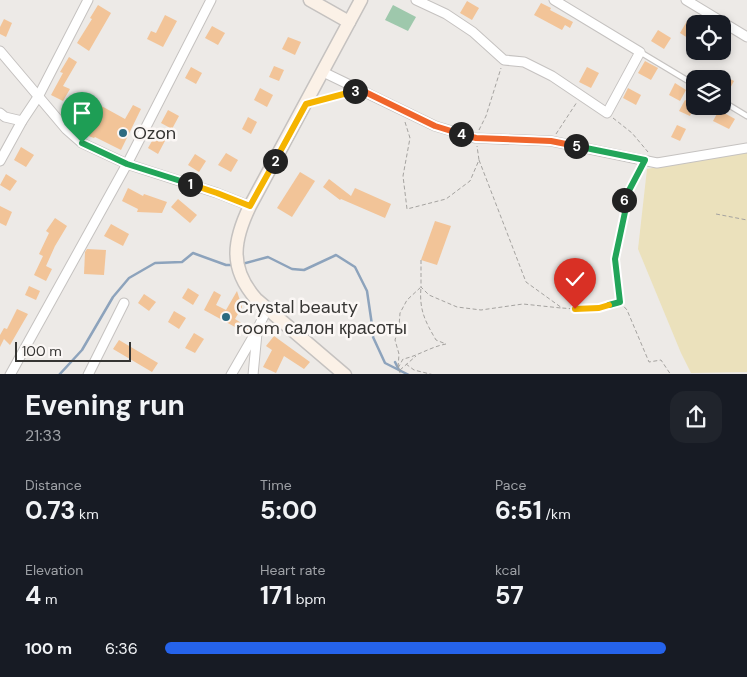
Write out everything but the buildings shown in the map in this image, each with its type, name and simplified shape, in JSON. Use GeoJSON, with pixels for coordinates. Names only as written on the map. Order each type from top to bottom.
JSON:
{"type":"FeatureCollection","features":[{"type":"Feature","properties":{"kind":"main road"},"geometry":{"type":"LineString","coordinates":[[310,0],[349,22]]}},
{"type":"Feature","properties":{"kind":"main road"},"geometry":{"type":"LineString","coordinates":[[345,374],[266,309],[247,289],[237,265],[236,242],[240,226],[250,206],[361,0]]}},
{"type":"Feature","properties":{"kind":"street"},"geometry":{"type":"LineString","coordinates":[[0,161],[22,121],[38,97],[88,0]]}},
{"type":"Feature","properties":{"kind":"street"},"geometry":{"type":"LineString","coordinates":[[10,374],[127,164],[211,0]]}},
{"type":"Feature","properties":{"kind":"street"},"geometry":{"type":"LineString","coordinates":[[416,0],[446,14],[473,32],[504,60],[524,62],[552,76],[607,112],[640,52],[554,0]]}},
{"type":"Feature","properties":{"kind":"street"},"geometry":{"type":"LineString","coordinates":[[686,0],[747,37]]}},
{"type":"Feature","properties":{"kind":"street"},"geometry":{"type":"LineString","coordinates":[[0,51],[66,129],[82,143],[127,164],[217,193],[250,206]]}},
{"type":"Feature","properties":{"kind":"street"},"geometry":{"type":"LineString","coordinates":[[323,72],[435,126],[476,138],[551,141],[657,163],[747,148]]}},
{"type":"Feature","properties":{"kind":"street"},"geometry":{"type":"LineString","coordinates":[[0,113],[5,117],[22,121]]}},
{"type":"Feature","properties":{"kind":"street"},"geometry":{"type":"LineString","coordinates":[[88,374],[124,303]]}},
{"type":"Feature","properties":{"kind":"street"},"geometry":{"type":"LineString","coordinates":[[231,374],[257,330],[266,309]]}},
{"type":"Feature","properties":{"kind":"street"},"geometry":{"type":"LineString","coordinates":[[253,374],[257,330]]}},
{"type":"Feature","properties":{"kind":"lane"},"geometry":{"type":"LineString","coordinates":[[640,52],[686,80]]}},
{"type":"Feature","properties":{"kind":"lane"},"geometry":{"type":"LineString","coordinates":[[731,106],[747,116]]}},
{"type":"Feature","properties":{"kind":"path"},"geometry":{"type":"LineString","coordinates":[[306,104],[361,90]]}},
{"type":"Feature","properties":{"kind":"path"},"geometry":{"type":"LineString","coordinates":[[551,141],[582,95]]}},
{"type":"Feature","properties":{"kind":"path"},"geometry":{"type":"LineString","coordinates":[[401,109],[410,138],[403,176],[407,209],[430,202]]}},
{"type":"Feature","properties":{"kind":"path"},"geometry":{"type":"LineString","coordinates":[[607,112],[632,133],[657,163]]}},
{"type":"Feature","properties":{"kind":"path"},"geometry":{"type":"LineString","coordinates":[[479,160],[526,282],[562,308]]}},
{"type":"Feature","properties":{"kind":"path"},"geometry":{"type":"LineString","coordinates":[[645,160],[622,202],[625,212],[615,259],[620,302],[627,310],[649,362],[661,360],[671,374]]}},
{"type":"Feature","properties":{"kind":"path"},"geometry":{"type":"LineString","coordinates":[[716,214],[747,220]]}},
{"type":"Feature","properties":{"kind":"path"},"geometry":{"type":"LineString","coordinates":[[399,369],[431,346],[446,344],[436,340],[423,316],[420,300],[421,260]]}},
{"type":"Feature","properties":{"kind":"path"},"geometry":{"type":"LineString","coordinates":[[421,287],[429,295],[457,307],[481,310],[523,304],[575,309],[599,308],[620,302]]}},
{"type":"Feature","properties":{"kind":"path"},"geometry":{"type":"LineString","coordinates":[[401,374],[399,354],[395,340],[399,327],[400,313],[407,300],[421,287]]}},
{"type":"Feature","properties":{"kind":"path"},"geometry":{"type":"LineString","coordinates":[[399,369],[403,359],[417,356]]}},
{"type":"Feature","properties":{"kind":"path"},"geometry":{"type":"LineString","coordinates":[[406,364],[414,370],[434,374]]}},
{"type":"Feature","properties":{"kind":"green space"},"geometry":{"type":"Polygon","coordinates":[[[393,5],[416,17],[408,31],[385,20],[393,5]]]}},
{"type":"Feature","properties":{"kind":"sand"},"geometry":{"type":"Polygon","coordinates":[[[747,150],[747,372],[691,373],[638,249],[647,169],[747,150]]]}},
{"type":"Feature","properties":{"kind":"waterway"},"geometry":{"type":"LineString","coordinates":[[60,374],[82,350],[113,297],[129,278],[155,263],[182,262],[193,253],[226,265],[234,265]]}},
{"type":"Feature","properties":{"kind":"waterway"},"geometry":{"type":"LineString","coordinates":[[242,264],[268,257],[292,269],[304,270],[336,255],[355,267],[367,291],[374,329],[373,337],[385,363],[407,374]]}},
{"type":"Feature","properties":{"kind":"waterway"},"geometry":{"type":"LineString","coordinates":[[395,362],[399,370]]}},
{"type":"Feature","properties":{"kind":"place","name":"Ozon"},"geometry":{"type":"Point","coordinates":[123,133]}},
{"type":"Feature","properties":{"kind":"place","name":"Crystal beauty room салон красоты"},"geometry":{"type":"Point","coordinates":[226,317]}},
{"type":"Feature","properties":{"kind":"route"},"geometry":{"type":"LineString","coordinates":[[82,143],[102,154],[127,164],[217,193],[250,206],[306,104],[361,90],[435,126],[476,138],[551,141],[645,160],[622,202],[625,212],[615,259],[620,302],[599,308],[575,309]]}}]}
